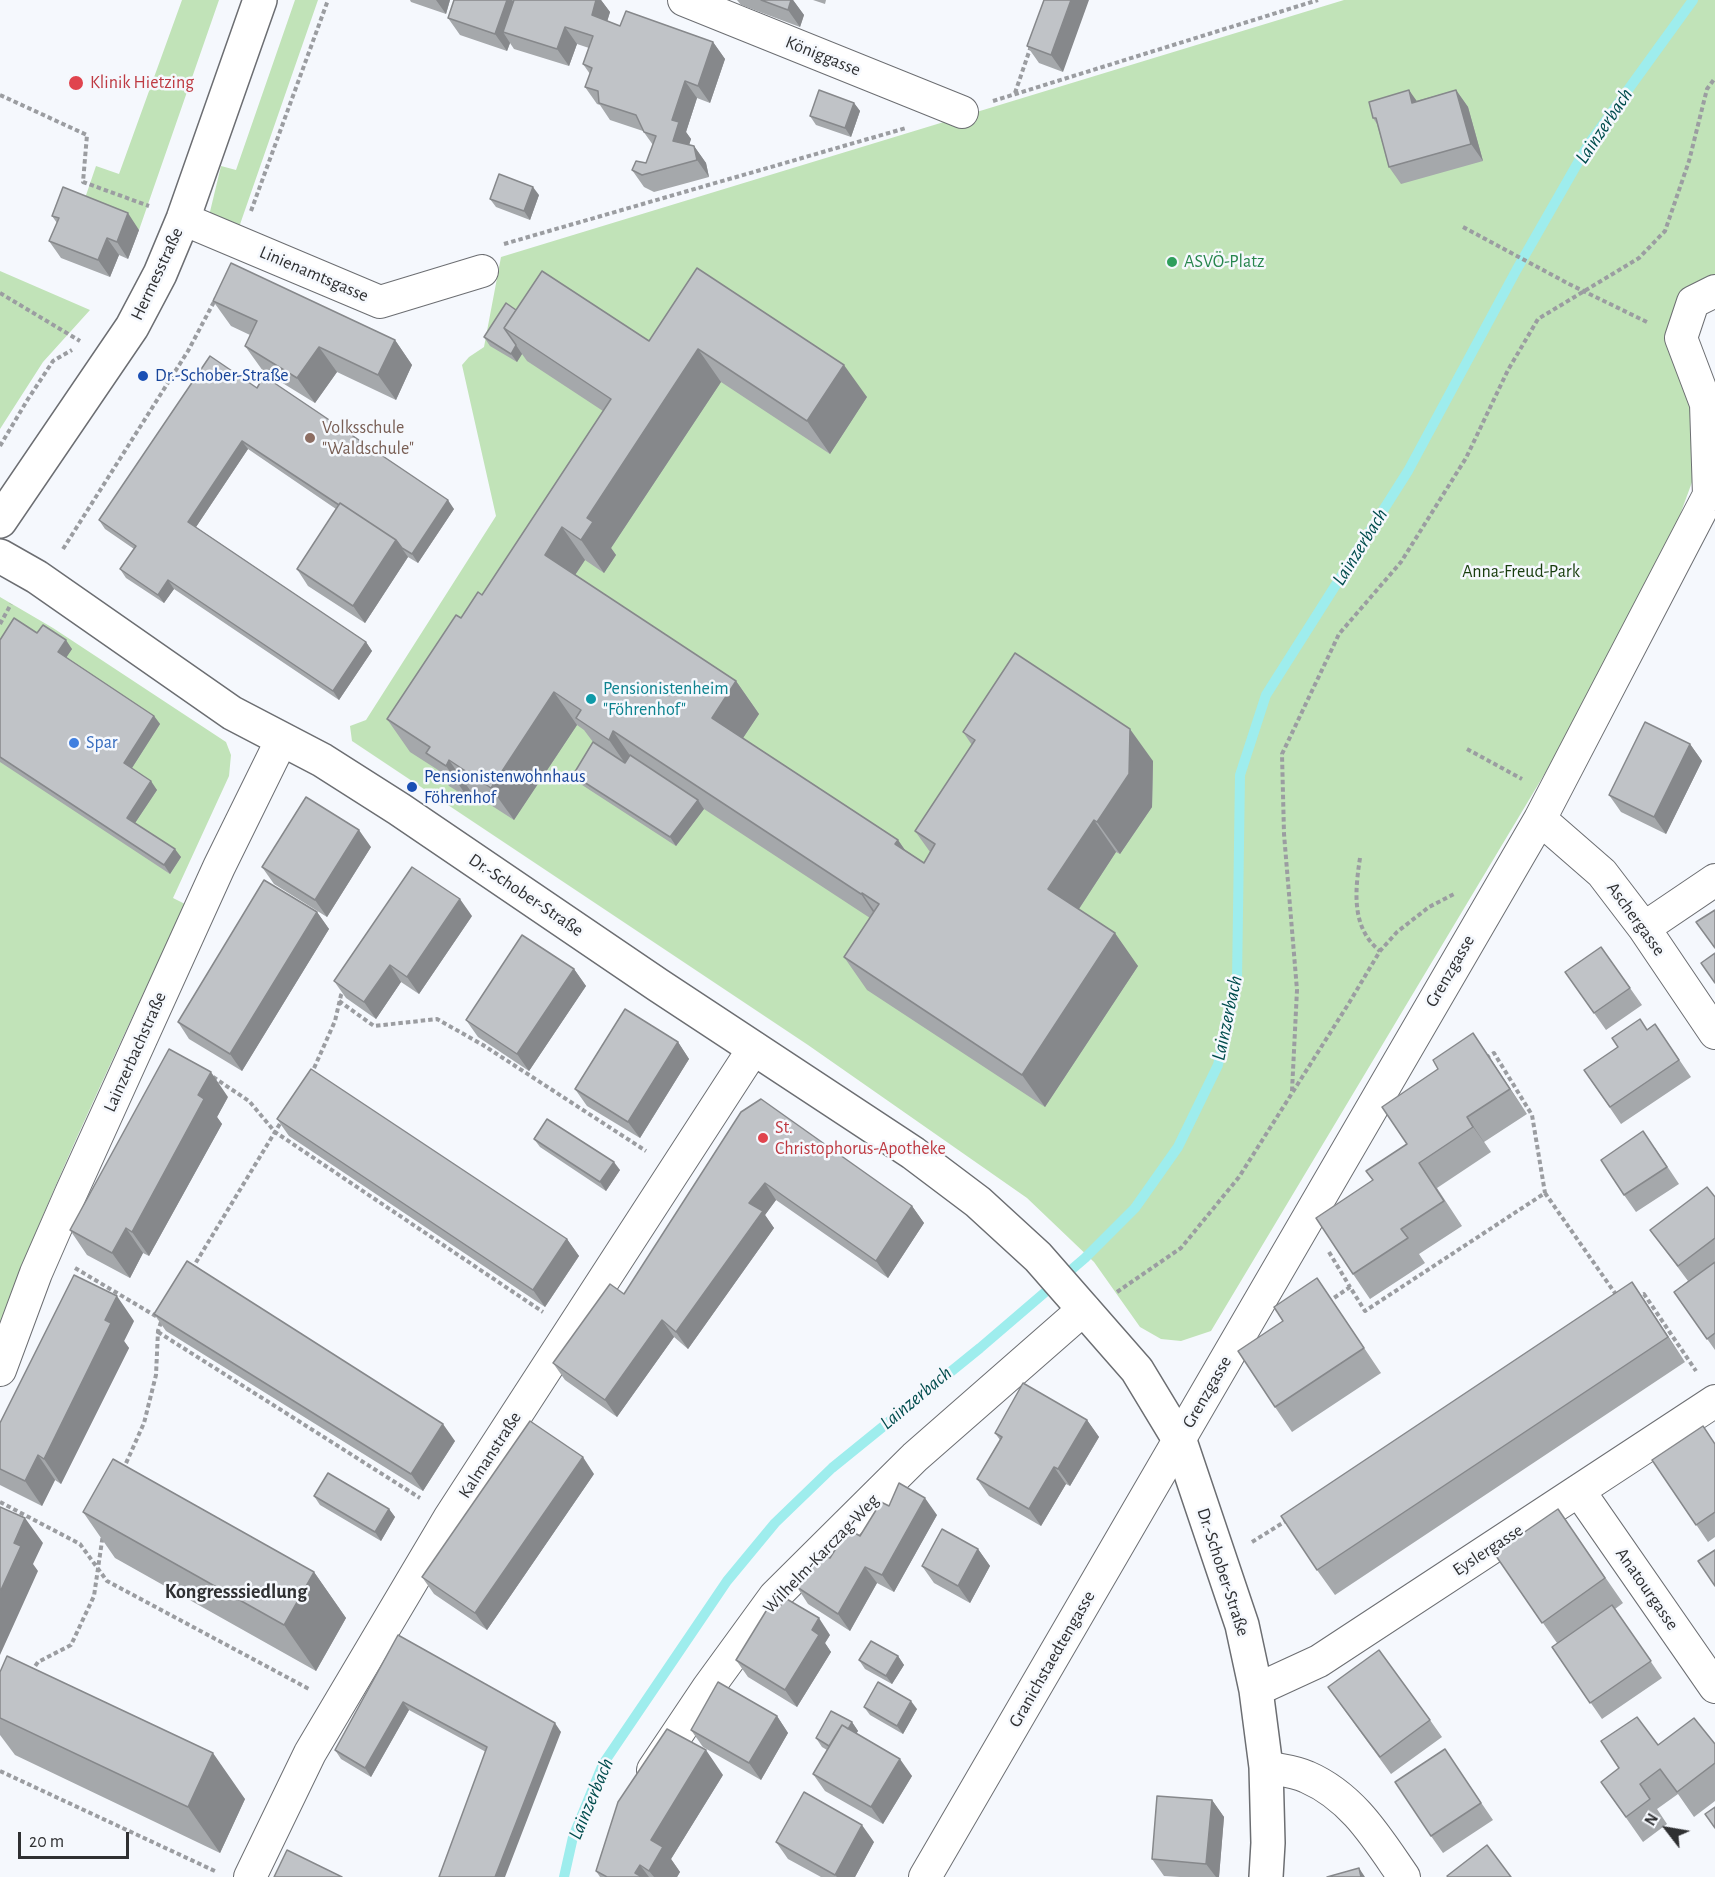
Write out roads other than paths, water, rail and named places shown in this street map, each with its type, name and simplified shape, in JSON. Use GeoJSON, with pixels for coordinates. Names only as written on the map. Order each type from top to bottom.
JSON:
{"type":"FeatureCollection","features":[{"type":"Feature","properties":{"kind":"street","name":"Hermesstraße"},"geometry":{"type":"LineString","coordinates":[[0,521],[132,327],[160,274],[183,219],[260,0]]}},
{"type":"Feature","properties":{"kind":"street","name":"Königgasse"},"geometry":{"type":"LineString","coordinates":[[685,0],[962,112]]}},
{"type":"Feature","properties":{"kind":"street","name":"Linienamtsgasse"},"geometry":{"type":"LineString","coordinates":[[183,219],[380,302],[482,271]]}},
{"type":"Feature","properties":{"kind":"street","name":"Grenzgasse"},"geometry":{"type":"LineString","coordinates":[[1180,1441],[1546,807],[1712,487],[1706,404],[1681,338],[1693,302],[1715,291]]}},
{"type":"Feature","properties":{"kind":"street","name":"Dr.-Schober-Straße"},"geometry":{"type":"LineString","coordinates":[[0,556],[37,577],[232,713],[322,760],[399,809],[913,1153],[978,1202],[1038,1257],[1137,1370],[1180,1441],[1242,1625],[1256,1690],[1266,1767],[1268,1843],[1266,1877]]}},
{"type":"Feature","properties":{"kind":"street","name":"Lainzerbachstraße"},"geometry":{"type":"LineString","coordinates":[[0,1370],[46,1250],[214,877],[282,739]]}},
{"type":"Feature","properties":{"kind":"street","name":"Aschergasse"},"geometry":{"type":"LineString","coordinates":[[1546,807],[1602,873],[1644,928],[1715,1034]]}},
{"type":"Feature","properties":{"kind":"street"},"geometry":{"type":"LineString","coordinates":[[1644,928],[1715,880]]}},
{"type":"Feature","properties":{"kind":"street","name":"Kalmanstraße"},"geometry":{"type":"LineString","coordinates":[[250,1877],[310,1753],[450,1517],[754,1048]]}},
{"type":"Feature","properties":{"kind":"street","name":"Wilhelm-Karczag-Weg"},"geometry":{"type":"LineString","coordinates":[[637,1794],[708,1688],[775,1596],[915,1458],[1082,1306]]}},
{"type":"Feature","properties":{"kind":"street","name":"Eyslergasse"},"geometry":{"type":"LineString","coordinates":[[1256,1690],[1319,1661],[1579,1491],[1708,1390]]}},
{"type":"Feature","properties":{"kind":"street","name":"Granichstaedtengasse"},"geometry":{"type":"LineString","coordinates":[[925,1877],[1180,1441]]}},
{"type":"Feature","properties":{"kind":"street","name":"Anatourgasse"},"geometry":{"type":"LineString","coordinates":[[1579,1491],[1715,1687]]}},
{"type":"Feature","properties":{"kind":"street"},"geometry":{"type":"LineString","coordinates":[[1266,1767],[1306,1776],[1334,1792],[1366,1821],[1404,1877]]}},
{"type":"Feature","properties":{"kind":"waterway","name":"Lainzerbach"},"geometry":{"type":"LineString","coordinates":[[564,1877],[573,1837],[603,1764],[727,1581],[775,1523],[832,1468],[980,1348],[1085,1258],[1135,1208],[1178,1147],[1218,1065],[1237,980],[1240,775],[1266,695],[1408,471],[1517,269],[1588,145],[1693,0]]}},
{"type":"Feature","properties":{"kind":"place","name":"Klinik Hietzing"},"geometry":{"type":"Point","coordinates":[76,83]}},
{"type":"Feature","properties":{"kind":"place","name":"ASVÖ-Platz"},"geometry":{"type":"Point","coordinates":[1172,262]}},
{"type":"Feature","properties":{"kind":"place","name":"Dr.-Schober-Straße"},"geometry":{"type":"Point","coordinates":[143,376]}},
{"type":"Feature","properties":{"kind":"place","name":"Volksschule \"Waldschule\""},"geometry":{"type":"Point","coordinates":[310,438]}},
{"type":"Feature","properties":{"kind":"place","name":"Pensionistenheim \"Föhrenhof\""},"geometry":{"type":"Point","coordinates":[591,699]}},
{"type":"Feature","properties":{"kind":"place","name":"Spar"},"geometry":{"type":"Point","coordinates":[74,743]}},
{"type":"Feature","properties":{"kind":"place","name":"Pensionistenwohnhaus Föhrenhof"},"geometry":{"type":"Point","coordinates":[412,787]}},
{"type":"Feature","properties":{"kind":"place","name":"St. Christophorus-Apotheke"},"geometry":{"type":"Point","coordinates":[763,1138]}},
{"type":"Feature","properties":{"kind":"district","name":"Kongresssiedlung"},"geometry":{"type":"Point","coordinates":[236,1592]}},
{"type":"Feature","properties":{"kind":"park label","name":"Anna-Freud-Park"},"geometry":{"type":"Point","coordinates":[1521,572]}}]}
